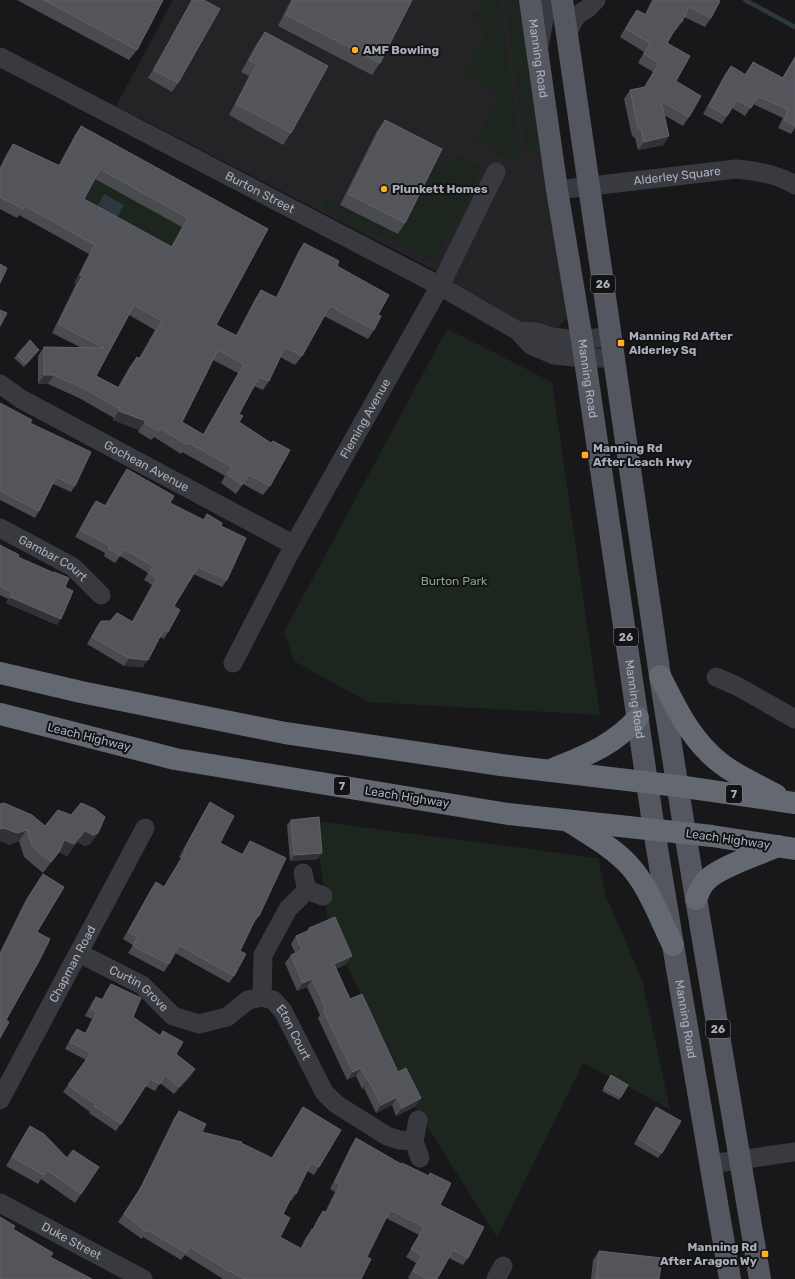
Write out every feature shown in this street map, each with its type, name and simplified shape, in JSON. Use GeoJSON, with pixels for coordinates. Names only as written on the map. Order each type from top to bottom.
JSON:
{"type":"FeatureCollection","features":[{"type":"Feature","properties":{"kind":"highway","name":"7"},"geometry":{"type":"LineString","coordinates":[[0,673],[81,692],[285,733],[501,765],[678,786],[793,803]]}},
{"type":"Feature","properties":{"kind":"highway"},"geometry":{"type":"LineString","coordinates":[[660,676],[687,727],[697,741],[711,755],[753,783],[793,803]]}},
{"type":"Feature","properties":{"kind":"highway","name":"Leach Highway"},"geometry":{"type":"LineString","coordinates":[[0,714],[175,759],[508,814],[685,833],[787,847]]}},
{"type":"Feature","properties":{"kind":"highway"},"geometry":{"type":"LineString","coordinates":[[550,770],[607,745],[626,731],[638,718]]}},
{"type":"Feature","properties":{"kind":"highway"},"geometry":{"type":"LineString","coordinates":[[0,726],[175,759]]}},
{"type":"Feature","properties":{"kind":"highway"},"geometry":{"type":"LineString","coordinates":[[567,820],[617,854],[629,864],[645,887],[673,945]]}},
{"type":"Feature","properties":{"kind":"highway"},"geometry":{"type":"LineString","coordinates":[[696,899],[701,886],[712,875],[728,867],[787,847]]}},
{"type":"Feature","properties":{"kind":"main road","name":"Manning Road"},"geometry":{"type":"LineString","coordinates":[[530,0],[557,190],[583,349],[654,830],[730,1279]]}},
{"type":"Feature","properties":{"kind":"main road","name":"26"},"geometry":{"type":"LineString","coordinates":[[562,0],[660,676],[760,1279]]}},
{"type":"Feature","properties":{"kind":"street"},"geometry":{"type":"LineString","coordinates":[[537,55],[546,9],[550,0]]}},
{"type":"Feature","properties":{"kind":"street"},"geometry":{"type":"LineString","coordinates":[[567,33],[576,16],[596,0]]}},
{"type":"Feature","properties":{"kind":"street","name":"Burton Street"},"geometry":{"type":"LineString","coordinates":[[0,57],[440,286],[518,331],[531,345],[554,355],[583,349],[611,336]]}},
{"type":"Feature","properties":{"kind":"street","name":"Alderley Square"},"geometry":{"type":"LineString","coordinates":[[557,190],[736,169],[762,172],[786,180],[795,185]]}},
{"type":"Feature","properties":{"kind":"street","name":"Fleming Avenue"},"geometry":{"type":"LineString","coordinates":[[233,663],[294,545],[440,286],[496,172]]}},
{"type":"Feature","properties":{"kind":"street","name":"Burton Street"},"geometry":{"type":"LineString","coordinates":[[583,349],[614,358]]}},
{"type":"Feature","properties":{"kind":"street","name":"Gochean Avenue"},"geometry":{"type":"LineString","coordinates":[[0,384],[21,399],[294,545]]}},
{"type":"Feature","properties":{"kind":"street","name":"Gambar Court"},"geometry":{"type":"LineString","coordinates":[[0,528],[73,567],[101,595]]}},
{"type":"Feature","properties":{"kind":"street"},"geometry":{"type":"LineString","coordinates":[[716,677],[737,686],[795,719]]}},
{"type":"Feature","properties":{"kind":"street","name":"Chapman Road"},"geometry":{"type":"LineString","coordinates":[[0,1100],[145,828]]}},
{"type":"Feature","properties":{"kind":"street","name":"Eton Court"},"geometry":{"type":"LineString","coordinates":[[311,887],[288,909],[263,955],[262,997],[273,1000],[284,1010],[324,1092],[336,1104],[387,1136],[417,1149],[418,1120]]}},
{"type":"Feature","properties":{"kind":"street","name":"Curtin Grove"},"geometry":{"type":"LineString","coordinates":[[78,953],[142,985],[172,1016],[199,1024],[227,1017],[248,1000],[262,997]]}},
{"type":"Feature","properties":{"kind":"street"},"geometry":{"type":"LineString","coordinates":[[711,1164],[795,1152]]}},
{"type":"Feature","properties":{"kind":"street","name":"Duke Street"},"geometry":{"type":"LineString","coordinates":[[0,1203],[143,1279]]}},
{"type":"Feature","properties":{"kind":"shaded area"},"geometry":{"type":"Polygon","coordinates":[[[173,0],[526,0],[570,314],[558,328],[533,329],[465,293],[446,276],[116,106],[173,0]]]}},
{"type":"Feature","properties":{"kind":"shaded area"},"geometry":{"type":"Polygon","coordinates":[[[104,194],[124,205],[117,218],[97,207],[104,194]]]}},
{"type":"Feature","properties":{"kind":"green space"},"geometry":{"type":"Polygon","coordinates":[[[484,0],[500,0],[521,155],[513,159],[502,157],[476,139],[501,95],[463,74],[489,29],[469,14],[481,12],[480,5],[484,0]]]}},
{"type":"Feature","properties":{"kind":"green space"},"geometry":{"type":"Polygon","coordinates":[[[505,0],[520,0],[542,148],[529,151],[525,148],[505,0]]]}},
{"type":"Feature","properties":{"kind":"green space"},"geometry":{"type":"Polygon","coordinates":[[[460,156],[473,164],[476,162],[480,167],[475,187],[434,262],[387,238],[372,234],[322,207],[326,199],[336,205],[340,205],[433,165],[460,156]]]}},
{"type":"Feature","properties":{"kind":"green space"},"geometry":{"type":"Polygon","coordinates":[[[94,178],[214,244],[198,274],[78,208],[94,178]]]}},
{"type":"Feature","properties":{"kind":"green space","name":"Burton Park"},"geometry":{"type":"Polygon","coordinates":[[[447,329],[552,382],[600,715],[368,702],[294,661],[284,632],[447,329]]]}},
{"type":"Feature","properties":{"kind":"green space"},"geometry":{"type":"Polygon","coordinates":[[[315,821],[598,858],[606,896],[642,980],[670,1109],[583,1063],[497,1237],[420,1115],[329,929],[315,821]]]}},
{"type":"Feature","properties":{"kind":"building"},"geometry":{"type":"Polygon","coordinates":[[[44,0],[163,0],[137,50],[44,0]]]}},
{"type":"Feature","properties":{"kind":"building"},"geometry":{"type":"Polygon","coordinates":[[[192,0],[204,0],[220,9],[178,83],[154,70],[192,0]]]}},
{"type":"Feature","properties":{"kind":"building","name":"AMF Bowling"},"geometry":{"type":"Polygon","coordinates":[[[293,0],[412,0],[380,63],[286,15],[293,0]]]}},
{"type":"Feature","properties":{"kind":"building"},"geometry":{"type":"Polygon","coordinates":[[[654,0],[720,1],[711,18],[689,7],[682,22],[680,21],[667,43],[690,56],[676,81],[701,96],[689,117],[661,101],[669,136],[644,142],[641,129],[638,128],[630,90],[645,87],[659,63],[644,54],[650,43],[626,29],[637,10],[646,15],[654,0]]]}},
{"type":"Feature","properties":{"kind":"building"},"geometry":{"type":"Polygon","coordinates":[[[265,32],[328,66],[291,133],[236,104],[257,64],[249,61],[265,32]]]}},
{"type":"Feature","properties":{"kind":"building"},"geometry":{"type":"Polygon","coordinates":[[[795,58],[795,126],[784,120],[788,110],[758,96],[751,108],[737,100],[727,116],[709,106],[731,66],[746,75],[753,62],[783,78],[795,58]]]}},
{"type":"Feature","properties":{"kind":"building","name":"Plunkett Homes"},"geometry":{"type":"Polygon","coordinates":[[[385,120],[442,149],[405,223],[348,194],[385,120]]]}},
{"type":"Feature","properties":{"kind":"building"},"geometry":{"type":"Polygon","coordinates":[[[81,126],[268,229],[216,325],[237,336],[261,290],[277,298],[304,243],[339,261],[337,266],[389,295],[378,315],[381,316],[374,330],[330,306],[302,356],[285,347],[269,381],[259,377],[239,414],[243,416],[239,422],[271,443],[273,441],[290,450],[270,486],[249,475],[242,485],[227,474],[232,467],[189,443],[187,445],[160,428],[158,431],[144,423],[146,421],[119,411],[120,409],[85,389],[54,375],[44,375],[44,347],[104,348],[58,324],[82,276],[80,275],[95,245],[25,206],[23,209],[0,197],[0,171],[13,144],[60,166],[81,126]],[[100,169],[84,199],[172,247],[188,218],[100,169]],[[134,305],[96,376],[119,388],[137,357],[140,359],[162,321],[134,305]],[[218,350],[182,422],[204,435],[244,364],[218,350]]]}},
{"type":"Feature","properties":{"kind":"building"},"geometry":{"type":"Polygon","coordinates":[[[0,264],[7,268],[0,283],[0,264]]]}},
{"type":"Feature","properties":{"kind":"building"},"geometry":{"type":"Polygon","coordinates":[[[0,310],[7,313],[0,326],[0,310]]]}},
{"type":"Feature","properties":{"kind":"building"},"geometry":{"type":"Polygon","coordinates":[[[30,340],[39,350],[26,364],[17,355],[30,340]]]}},
{"type":"Feature","properties":{"kind":"building"},"geometry":{"type":"Polygon","coordinates":[[[0,403],[32,420],[30,423],[91,452],[75,486],[56,477],[39,511],[0,491],[0,403]]]}},
{"type":"Feature","properties":{"kind":"building"},"geometry":{"type":"Polygon","coordinates":[[[127,469],[174,496],[170,503],[204,520],[207,514],[222,523],[221,526],[246,538],[227,580],[198,567],[174,606],[180,610],[168,632],[164,629],[148,660],[129,658],[92,637],[101,621],[110,621],[117,613],[133,622],[157,578],[149,573],[153,566],[124,549],[120,556],[108,548],[110,546],[80,530],[96,501],[106,506],[127,469]]]}},
{"type":"Feature","properties":{"kind":"building"},"geometry":{"type":"Polygon","coordinates":[[[0,545],[19,555],[18,557],[69,578],[65,587],[73,591],[61,619],[10,597],[12,593],[0,586],[0,545]]]}},
{"type":"Feature","properties":{"kind":"building"},"geometry":{"type":"Polygon","coordinates":[[[210,802],[234,816],[220,843],[243,855],[250,841],[286,858],[259,916],[257,915],[240,951],[246,954],[234,976],[179,945],[169,964],[133,946],[138,937],[128,932],[156,882],[164,887],[186,851],[184,850],[210,802]]]}},
{"type":"Feature","properties":{"kind":"building"},"geometry":{"type":"Polygon","coordinates":[[[4,803],[32,815],[45,826],[58,810],[71,815],[81,803],[95,809],[105,817],[98,833],[93,835],[85,831],[74,844],[64,840],[59,852],[51,862],[32,846],[27,830],[17,833],[4,828],[0,829],[0,804],[4,803]]]}},
{"type":"Feature","properties":{"kind":"building"},"geometry":{"type":"Polygon","coordinates":[[[319,817],[322,853],[294,855],[291,820],[319,817]]]}},
{"type":"Feature","properties":{"kind":"building"},"geometry":{"type":"Polygon","coordinates":[[[43,874],[64,887],[37,932],[50,939],[6,1020],[9,1022],[0,1038],[0,955],[27,899],[43,874]]]}},
{"type":"Feature","properties":{"kind":"building"},"geometry":{"type":"Polygon","coordinates":[[[335,917],[352,956],[334,964],[350,999],[362,994],[398,1072],[406,1068],[421,1098],[402,1108],[397,1097],[381,1105],[369,1080],[368,1081],[361,1068],[353,1072],[323,1010],[326,1009],[312,979],[303,983],[291,955],[302,950],[296,936],[310,930],[309,928],[335,917]]]}},
{"type":"Feature","properties":{"kind":"building"},"geometry":{"type":"Polygon","coordinates":[[[111,984],[141,998],[133,1017],[160,1036],[163,1031],[183,1042],[176,1054],[195,1069],[179,1087],[165,1075],[160,1084],[150,1079],[121,1124],[94,1106],[95,1104],[68,1085],[91,1053],[70,1042],[77,1029],[86,1034],[97,1012],[91,1009],[96,997],[103,1000],[111,984]]]}},
{"type":"Feature","properties":{"kind":"building"},"geometry":{"type":"Polygon","coordinates":[[[611,1075],[628,1085],[621,1097],[604,1088],[611,1075]]]}},
{"type":"Feature","properties":{"kind":"building"},"geometry":{"type":"Polygon","coordinates":[[[303,1107],[341,1130],[319,1167],[311,1163],[296,1194],[294,1192],[283,1214],[290,1218],[280,1237],[302,1249],[323,1211],[327,1213],[340,1185],[335,1182],[356,1138],[401,1164],[402,1163],[429,1176],[430,1173],[451,1183],[440,1205],[484,1227],[468,1258],[453,1250],[437,1279],[427,1279],[413,1271],[422,1256],[411,1249],[424,1227],[390,1210],[367,1257],[371,1259],[361,1279],[244,1279],[190,1247],[186,1253],[148,1230],[147,1232],[124,1214],[143,1184],[179,1111],[206,1124],[202,1132],[242,1142],[241,1143],[272,1158],[303,1107]]]}},
{"type":"Feature","properties":{"kind":"building"},"geometry":{"type":"Polygon","coordinates":[[[656,1107],[681,1121],[662,1153],[638,1138],[656,1107]]]}},
{"type":"Feature","properties":{"kind":"building"},"geometry":{"type":"Polygon","coordinates":[[[30,1126],[44,1134],[67,1158],[73,1150],[99,1167],[81,1194],[47,1170],[44,1175],[12,1157],[30,1126]]]}},
{"type":"Feature","properties":{"kind":"building"},"geometry":{"type":"Polygon","coordinates":[[[0,1217],[15,1226],[13,1229],[53,1253],[50,1257],[92,1279],[0,1279],[0,1217]]]}},
{"type":"Feature","properties":{"kind":"building"},"geometry":{"type":"Polygon","coordinates":[[[599,1251],[662,1258],[659,1279],[596,1279],[599,1251]]]}},
{"type":"Feature","properties":{"kind":"waterway"},"geometry":{"type":"LineString","coordinates":[[745,0],[795,27]]}},
{"type":"Feature","properties":{"kind":"place","name":"AMF Bowling"},"geometry":{"type":"Point","coordinates":[355,50]}},
{"type":"Feature","properties":{"kind":"place","name":"Plunkett Homes"},"geometry":{"type":"Point","coordinates":[384,189]}},
{"type":"Feature","properties":{"kind":"place","name":"Manning Rd After Alderley Sq"},"geometry":{"type":"Point","coordinates":[621,343]}},
{"type":"Feature","properties":{"kind":"place","name":"Manning Rd After Leach Hwy"},"geometry":{"type":"Point","coordinates":[585,455]}},
{"type":"Feature","properties":{"kind":"place","name":"Manning Rd After Aragon Wy"},"geometry":{"type":"Point","coordinates":[765,1254]}}]}
